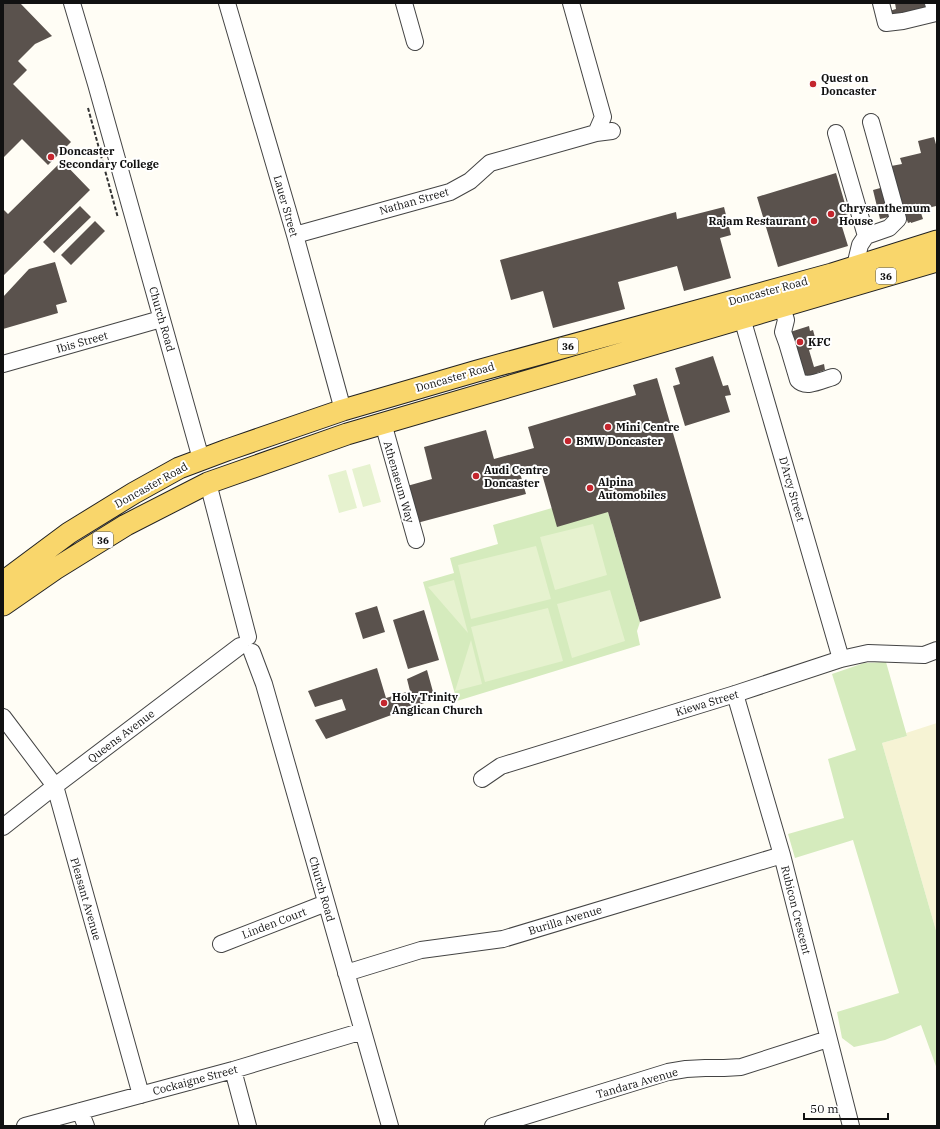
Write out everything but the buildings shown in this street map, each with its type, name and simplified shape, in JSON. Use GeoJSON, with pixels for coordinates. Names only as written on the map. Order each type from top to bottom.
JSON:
{"type":"FeatureCollection","features":[{"type":"Feature","properties":{"kind":"main road","name":"Doncaster Road"},"geometry":{"type":"LineString","coordinates":[[3,605],[55,569],[126,525],[208,483],[347,434],[782,307],[838,281],[855,266],[937,241]]}},
{"type":"Feature","properties":{"kind":"main road","name":"Doncaster Road"},"geometry":{"type":"LineString","coordinates":[[3,582],[69,533],[134,493],[179,468],[200,459],[343,410],[477,371],[838,281],[937,261]]}},
{"type":"Feature","properties":{"kind":"main road"},"geometry":{"type":"LineString","coordinates":[[477,371],[483,394]]}},
{"type":"Feature","properties":{"kind":"main road","name":"Church Road"},"geometry":{"type":"LineString","coordinates":[[200,459],[208,483]]}},
{"type":"Feature","properties":{"kind":"street","name":"Church Road"},"geometry":{"type":"LineString","coordinates":[[72,3],[96,84],[200,459]]}},
{"type":"Feature","properties":{"kind":"street","name":"Lauer Street"},"geometry":{"type":"LineString","coordinates":[[227,3],[295,235],[343,410]]}},
{"type":"Feature","properties":{"kind":"street"},"geometry":{"type":"LineString","coordinates":[[404,3],[415,42]]}},
{"type":"Feature","properties":{"kind":"street"},"geometry":{"type":"LineString","coordinates":[[572,3],[604,117],[596,133]]}},
{"type":"Feature","properties":{"kind":"street"},"geometry":{"type":"LineString","coordinates":[[881,3],[886,23],[936,14],[934,6]]}},
{"type":"Feature","properties":{"kind":"street"},"geometry":{"type":"LineString","coordinates":[[855,266],[860,245],[866,236],[889,228],[898,219],[871,122]]}},
{"type":"Feature","properties":{"kind":"street","name":"Nathan Street"},"geometry":{"type":"LineString","coordinates":[[295,235],[450,192],[470,181],[490,163],[596,133],[612,131]]}},
{"type":"Feature","properties":{"kind":"street"},"geometry":{"type":"LineString","coordinates":[[836,133],[866,236]]}},
{"type":"Feature","properties":{"kind":"street"},"geometry":{"type":"LineString","coordinates":[[782,307],[786,320],[783,332],[800,383],[806,385],[833,378]]}},
{"type":"Feature","properties":{"kind":"street","name":"D'Arcy Street"},"geometry":{"type":"LineString","coordinates":[[742,318],[841,659]]}},
{"type":"Feature","properties":{"kind":"street","name":"Ibis Street"},"geometry":{"type":"LineString","coordinates":[[3,364],[161,319]]}},
{"type":"Feature","properties":{"kind":"street","name":"Athenaeum Way"},"geometry":{"type":"LineString","coordinates":[[383,424],[416,540]]}},
{"type":"Feature","properties":{"kind":"street","name":"Church Road"},"geometry":{"type":"LineString","coordinates":[[208,483],[247,645],[264,684],[390,1126]]}},
{"type":"Feature","properties":{"kind":"street","name":"Queens Avenue"},"geometry":{"type":"LineString","coordinates":[[3,827],[55,786],[247,645]]}},
{"type":"Feature","properties":{"kind":"street","name":"Kiewa Street"},"geometry":{"type":"LineString","coordinates":[[482,779],[501,766],[735,694],[841,659],[868,653],[924,655],[937,650]]}},
{"type":"Feature","properties":{"kind":"street","name":"Rubicon Crescent"},"geometry":{"type":"LineString","coordinates":[[735,694],[782,855],[851,1126]]}},
{"type":"Feature","properties":{"kind":"street","name":"Pleasant Avenue"},"geometry":{"type":"LineString","coordinates":[[3,717],[55,786],[141,1095]]}},
{"type":"Feature","properties":{"kind":"street","name":"Burilla Avenue"},"geometry":{"type":"LineString","coordinates":[[346,973],[421,950],[503,939],[782,855]]}},
{"type":"Feature","properties":{"kind":"street","name":"Linden Court"},"geometry":{"type":"LineString","coordinates":[[221,944],[326,903]]}},
{"type":"Feature","properties":{"kind":"street","name":"Cockaigne Street"},"geometry":{"type":"LineString","coordinates":[[25,1126],[233,1070],[363,1031]]}},
{"type":"Feature","properties":{"kind":"street","name":"Tandara Avenue"},"geometry":{"type":"LineString","coordinates":[[493,1126],[668,1072],[699,1068],[741,1067],[828,1039]]}},
{"type":"Feature","properties":{"kind":"street"},"geometry":{"type":"LineString","coordinates":[[233,1070],[248,1126]]}},
{"type":"Feature","properties":{"kind":"street"},"geometry":{"type":"LineString","coordinates":[[80,1111],[86,1126]]}},
{"type":"Feature","properties":{"kind":"shaded area"},"geometry":{"type":"Polygon","coordinates":[[[937,723],[937,934],[882,743],[907,736],[906,733],[937,723]]]}},
{"type":"Feature","properties":{"kind":"green space"},"geometry":{"type":"Polygon","coordinates":[[[370,464],[381,502],[363,507],[352,469],[370,464]]]}},
{"type":"Feature","properties":{"kind":"green space"},"geometry":{"type":"Polygon","coordinates":[[[346,470],[357,508],[339,513],[328,475],[346,470]]]}},
{"type":"Feature","properties":{"kind":"green space"},"geometry":{"type":"Polygon","coordinates":[[[552,508],[608,512],[640,622],[637,631],[640,645],[457,701],[423,582],[454,573],[450,558],[498,544],[493,525],[552,508]]]}},
{"type":"Feature","properties":{"kind":"green space"},"geometry":{"type":"Polygon","coordinates":[[[593,524],[607,575],[555,590],[540,537],[593,524]]]}},
{"type":"Feature","properties":{"kind":"green space"},"geometry":{"type":"Polygon","coordinates":[[[536,546],[551,599],[471,619],[458,565],[536,546]]]}},
{"type":"Feature","properties":{"kind":"green space"},"geometry":{"type":"Polygon","coordinates":[[[454,580],[468,633],[428,587],[454,580]]]}},
{"type":"Feature","properties":{"kind":"green space"},"geometry":{"type":"Polygon","coordinates":[[[610,590],[625,641],[572,658],[557,604],[610,590]]]}},
{"type":"Feature","properties":{"kind":"green space"},"geometry":{"type":"Polygon","coordinates":[[[548,608],[563,661],[485,682],[471,627],[548,608]]]}},
{"type":"Feature","properties":{"kind":"green space"},"geometry":{"type":"Polygon","coordinates":[[[471,640],[482,684],[455,691],[471,640]]]}},
{"type":"Feature","properties":{"kind":"green space"},"geometry":{"type":"Polygon","coordinates":[[[886,662],[907,736],[882,743],[937,934],[937,1069],[921,1025],[885,1040],[854,1047],[842,1038],[837,1012],[899,993],[853,840],[795,858],[788,834],[844,818],[828,759],[856,750],[832,674],[864,663],[886,662]]]}},
{"type":"Feature","properties":{"kind":"place","name":"Quest on Doncaster"},"geometry":{"type":"Point","coordinates":[813,84]}},
{"type":"Feature","properties":{"kind":"place","name":"Doncaster Secondary College"},"geometry":{"type":"Point","coordinates":[51,157]}},
{"type":"Feature","properties":{"kind":"place","name":"Chrysanthemum House"},"geometry":{"type":"Point","coordinates":[831,214]}},
{"type":"Feature","properties":{"kind":"place","name":"Rajam Restaurant"},"geometry":{"type":"Point","coordinates":[814,221]}},
{"type":"Feature","properties":{"kind":"place","name":"KFC"},"geometry":{"type":"Point","coordinates":[800,342]}},
{"type":"Feature","properties":{"kind":"place","name":"Mini Centre"},"geometry":{"type":"Point","coordinates":[608,427]}},
{"type":"Feature","properties":{"kind":"place","name":"BMW Doncaster"},"geometry":{"type":"Point","coordinates":[568,441]}},
{"type":"Feature","properties":{"kind":"place","name":"Audi Centre Doncaster"},"geometry":{"type":"Point","coordinates":[476,476]}},
{"type":"Feature","properties":{"kind":"place","name":"Alpina Automobiles"},"geometry":{"type":"Point","coordinates":[590,488]}},
{"type":"Feature","properties":{"kind":"place","name":"Holy Trinity Anglican Church"},"geometry":{"type":"Point","coordinates":[384,703]}}]}
